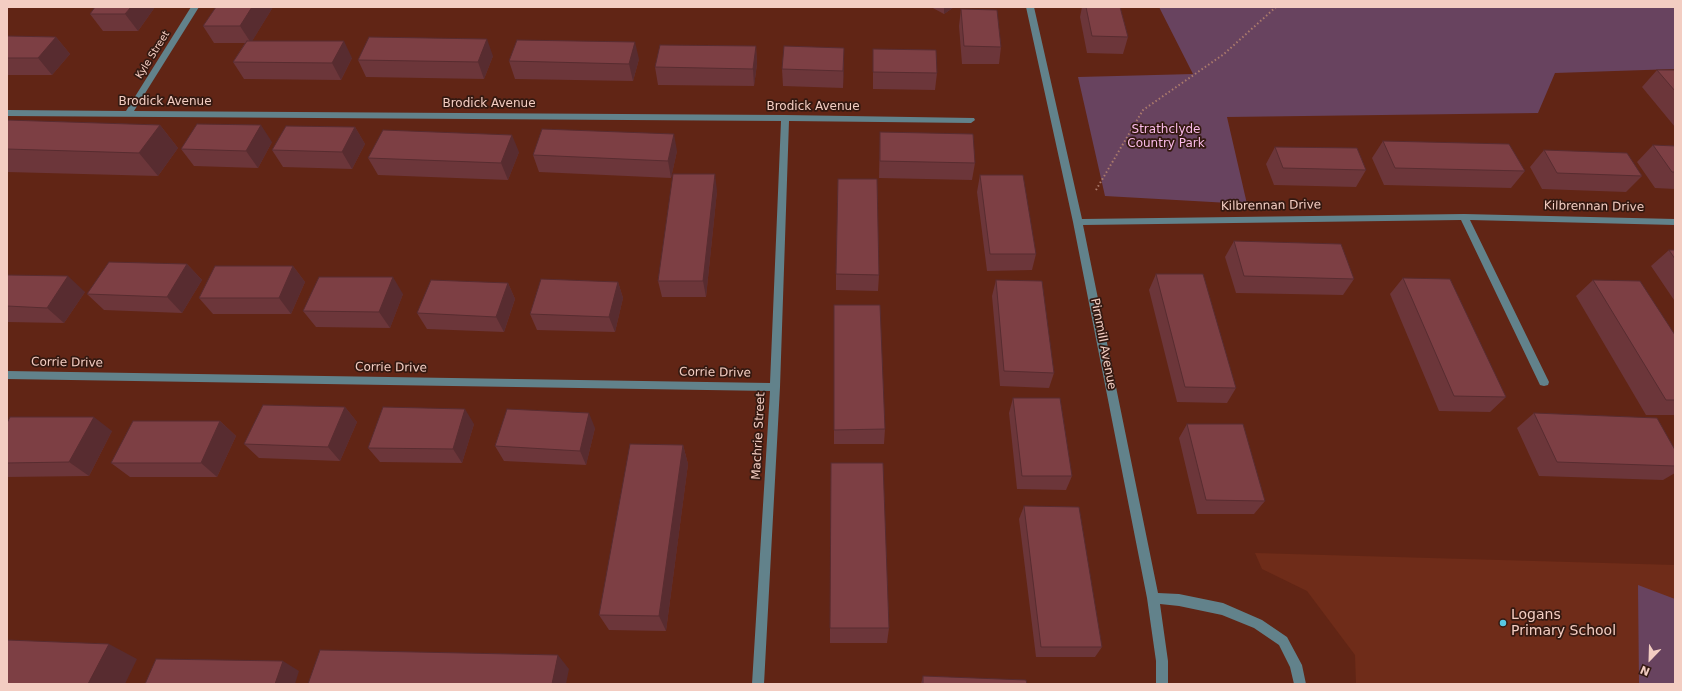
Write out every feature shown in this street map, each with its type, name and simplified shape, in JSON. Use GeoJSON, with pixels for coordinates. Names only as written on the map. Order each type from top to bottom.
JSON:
{"type":"FeatureCollection","features":[{"type":"Feature","properties":{"kind":"street","name":"Kyle Street"},"geometry":{"type":"LineString","coordinates":[[128,114],[195,7]]}},
{"type":"Feature","properties":{"kind":"street","name":"Pirnmill Avenue"},"geometry":{"type":"LineString","coordinates":[[1030,7],[1078,222],[1153,598],[1162,661],[1162,684]]}},
{"type":"Feature","properties":{"kind":"street","name":"Brodick Avenue"},"geometry":{"type":"LineString","coordinates":[[7,113],[971,120]]}},
{"type":"Feature","properties":{"kind":"street","name":"Machrie Street"},"geometry":{"type":"LineString","coordinates":[[758,684],[774,388],[785,118]]}},
{"type":"Feature","properties":{"kind":"street","name":"Kilbrennan Drive"},"geometry":{"type":"LineString","coordinates":[[1078,222],[1464,217],[1675,222]]}},
{"type":"Feature","properties":{"kind":"street"},"geometry":{"type":"LineString","coordinates":[[1464,217],[1544,382]]}},
{"type":"Feature","properties":{"kind":"street","name":"Corrie Drive"},"geometry":{"type":"LineString","coordinates":[[7,375],[774,388]]}},
{"type":"Feature","properties":{"kind":"street"},"geometry":{"type":"LineString","coordinates":[[1153,598],[1179,600],[1222,609],[1258,624],[1283,641],[1296,665],[1300,684]]}},
{"type":"Feature","properties":{"kind":"path"},"geometry":{"type":"LineString","coordinates":[[1078,222],[1143,110],[1224,54],[1276,7]]}},
{"type":"Feature","properties":{"kind":"shaded area","name":"Logans Primary School"},"geometry":{"type":"Polygon","coordinates":[[[1255,553],[1675,565],[1675,684],[1356,684],[1355,655],[1307,591],[1262,569],[1255,553]]]}},
{"type":"Feature","properties":{"kind":"green space","name":"Strathclyde Country Park"},"geometry":{"type":"Polygon","coordinates":[[[1159,7],[1675,7],[1675,69],[1555,73],[1538,113],[1227,117],[1247,204],[1105,196],[1078,77],[1193,74],[1159,7]]]}},
{"type":"Feature","properties":{"kind":"green space"},"geometry":{"type":"Polygon","coordinates":[[[1638,585],[1675,599],[1675,684],[1639,684],[1638,585]]]}},
{"type":"Feature","properties":{"kind":"building"},"geometry":{"type":"Polygon","coordinates":[[[95,7],[131,7],[125,14],[90,14],[95,7]]]}},
{"type":"Feature","properties":{"kind":"building"},"geometry":{"type":"Polygon","coordinates":[[[216,7],[252,7],[240,26],[203,26],[216,7]]]}},
{"type":"Feature","properties":{"kind":"building"},"geometry":{"type":"Polygon","coordinates":[[[1086,7],[1120,7],[1128,37],[1092,36],[1086,7]]]}},
{"type":"Feature","properties":{"kind":"building"},"geometry":{"type":"Polygon","coordinates":[[[961,9],[997,10],[1001,47],[964,46],[961,9]]]}},
{"type":"Feature","properties":{"kind":"building"},"geometry":{"type":"Polygon","coordinates":[[[7,36],[56,37],[38,58],[7,58],[7,36]]]}},
{"type":"Feature","properties":{"kind":"building"},"geometry":{"type":"Polygon","coordinates":[[[369,37],[487,39],[478,62],[358,60],[369,37]]]}},
{"type":"Feature","properties":{"kind":"building"},"geometry":{"type":"Polygon","coordinates":[[[517,40],[635,42],[629,64],[509,61],[517,40]]]}},
{"type":"Feature","properties":{"kind":"building"},"geometry":{"type":"Polygon","coordinates":[[[247,41],[344,41],[332,63],[233,62],[247,41]]]}},
{"type":"Feature","properties":{"kind":"building"},"geometry":{"type":"Polygon","coordinates":[[[660,45],[756,46],[753,69],[655,67],[660,45]]]}},
{"type":"Feature","properties":{"kind":"building"},"geometry":{"type":"Polygon","coordinates":[[[784,46],[844,48],[843,71],[782,69],[784,46]]]}},
{"type":"Feature","properties":{"kind":"building"},"geometry":{"type":"Polygon","coordinates":[[[873,49],[936,50],[937,73],[873,72],[873,49]]]}},
{"type":"Feature","properties":{"kind":"building"},"geometry":{"type":"Polygon","coordinates":[[[1657,70],[1675,70],[1675,91],[1657,70]]]}},
{"type":"Feature","properties":{"kind":"building"},"geometry":{"type":"Polygon","coordinates":[[[7,120],[160,125],[139,153],[7,149],[7,120]]]}},
{"type":"Feature","properties":{"kind":"building"},"geometry":{"type":"Polygon","coordinates":[[[197,124],[261,125],[246,151],[181,149],[197,124]]]}},
{"type":"Feature","properties":{"kind":"building"},"geometry":{"type":"Polygon","coordinates":[[[286,126],[355,127],[342,152],[272,150],[286,126]]]}},
{"type":"Feature","properties":{"kind":"building"},"geometry":{"type":"Polygon","coordinates":[[[542,129],[674,134],[668,161],[533,155],[542,129]]]}},
{"type":"Feature","properties":{"kind":"building"},"geometry":{"type":"Polygon","coordinates":[[[383,130],[512,135],[501,163],[368,158],[383,130]]]}},
{"type":"Feature","properties":{"kind":"building"},"geometry":{"type":"Polygon","coordinates":[[[880,132],[973,134],[975,163],[880,161],[880,132]]]}},
{"type":"Feature","properties":{"kind":"building"},"geometry":{"type":"Polygon","coordinates":[[[1383,141],[1509,144],[1525,171],[1395,168],[1383,141]]]}},
{"type":"Feature","properties":{"kind":"building"},"geometry":{"type":"Polygon","coordinates":[[[1653,145],[1675,146],[1675,172],[1672,172],[1653,145]]]}},
{"type":"Feature","properties":{"kind":"building"},"geometry":{"type":"Polygon","coordinates":[[[1275,147],[1357,148],[1366,170],[1283,168],[1275,147]]]}},
{"type":"Feature","properties":{"kind":"building"},"geometry":{"type":"Polygon","coordinates":[[[1544,150],[1627,153],[1642,176],[1557,173],[1544,150]]]}},
{"type":"Feature","properties":{"kind":"building"},"geometry":{"type":"Polygon","coordinates":[[[673,174],[715,174],[703,281],[658,281],[673,174]]]}},
{"type":"Feature","properties":{"kind":"building"},"geometry":{"type":"Polygon","coordinates":[[[980,175],[1023,175],[1036,254],[990,254],[980,175]]]}},
{"type":"Feature","properties":{"kind":"building"},"geometry":{"type":"Polygon","coordinates":[[[838,179],[877,179],[879,275],[836,274],[838,179]]]}},
{"type":"Feature","properties":{"kind":"building"},"geometry":{"type":"Polygon","coordinates":[[[1234,241],[1341,244],[1354,279],[1244,276],[1234,241]]]}},
{"type":"Feature","properties":{"kind":"building"},"geometry":{"type":"Polygon","coordinates":[[[1669,250],[1675,250],[1675,259],[1669,250]]]}},
{"type":"Feature","properties":{"kind":"building"},"geometry":{"type":"Polygon","coordinates":[[[109,262],[187,264],[167,297],[87,294],[109,262]]]}},
{"type":"Feature","properties":{"kind":"building"},"geometry":{"type":"Polygon","coordinates":[[[215,266],[293,266],[279,298],[199,298],[215,266]]]}},
{"type":"Feature","properties":{"kind":"building"},"geometry":{"type":"Polygon","coordinates":[[[1156,274],[1203,274],[1236,388],[1185,387],[1156,274]]]}},
{"type":"Feature","properties":{"kind":"building"},"geometry":{"type":"Polygon","coordinates":[[[7,275],[68,276],[47,308],[7,306],[7,275]]]}},
{"type":"Feature","properties":{"kind":"building"},"geometry":{"type":"Polygon","coordinates":[[[319,277],[393,277],[379,312],[303,311],[319,277]]]}},
{"type":"Feature","properties":{"kind":"building"},"geometry":{"type":"Polygon","coordinates":[[[1403,278],[1450,279],[1506,397],[1454,396],[1403,278]]]}},
{"type":"Feature","properties":{"kind":"building"},"geometry":{"type":"Polygon","coordinates":[[[541,279],[618,282],[609,317],[530,314],[541,279]]]}},
{"type":"Feature","properties":{"kind":"building"},"geometry":{"type":"Polygon","coordinates":[[[431,280],[508,283],[496,317],[417,313],[431,280]]]}},
{"type":"Feature","properties":{"kind":"building"},"geometry":{"type":"Polygon","coordinates":[[[996,280],[1042,281],[1054,373],[1004,371],[996,280]]]}},
{"type":"Feature","properties":{"kind":"building"},"geometry":{"type":"Polygon","coordinates":[[[1593,280],[1640,281],[1675,335],[1675,400],[1666,400],[1593,280]]]}},
{"type":"Feature","properties":{"kind":"building"},"geometry":{"type":"Polygon","coordinates":[[[834,305],[880,305],[885,429],[834,430],[834,305]]]}},
{"type":"Feature","properties":{"kind":"building"},"geometry":{"type":"Polygon","coordinates":[[[1013,398],[1060,398],[1072,476],[1022,476],[1013,398]]]}},
{"type":"Feature","properties":{"kind":"building"},"geometry":{"type":"Polygon","coordinates":[[[263,405],[345,407],[328,447],[244,444],[263,405]]]}},
{"type":"Feature","properties":{"kind":"building"},"geometry":{"type":"Polygon","coordinates":[[[383,407],[465,409],[453,449],[368,448],[383,407]]]}},
{"type":"Feature","properties":{"kind":"building"},"geometry":{"type":"Polygon","coordinates":[[[507,409],[589,413],[580,451],[495,446],[507,409]]]}},
{"type":"Feature","properties":{"kind":"building"},"geometry":{"type":"Polygon","coordinates":[[[1534,413],[1657,418],[1675,450],[1675,466],[1557,462],[1534,413]]]}},
{"type":"Feature","properties":{"kind":"building"},"geometry":{"type":"Polygon","coordinates":[[[10,417],[94,417],[69,462],[7,463],[7,423],[10,417]]]}},
{"type":"Feature","properties":{"kind":"building"},"geometry":{"type":"Polygon","coordinates":[[[133,421],[220,421],[201,463],[111,463],[133,421]]]}},
{"type":"Feature","properties":{"kind":"building"},"geometry":{"type":"Polygon","coordinates":[[[1187,424],[1243,424],[1265,501],[1206,500],[1187,424]]]}},
{"type":"Feature","properties":{"kind":"building"},"geometry":{"type":"Polygon","coordinates":[[[630,444],[683,445],[659,616],[599,615],[630,444]]]}},
{"type":"Feature","properties":{"kind":"building"},"geometry":{"type":"Polygon","coordinates":[[[831,463],[883,463],[889,628],[830,628],[831,463]]]}},
{"type":"Feature","properties":{"kind":"building"},"geometry":{"type":"Polygon","coordinates":[[[1024,506],[1079,507],[1102,647],[1041,647],[1024,506]]]}},
{"type":"Feature","properties":{"kind":"building"},"geometry":{"type":"Polygon","coordinates":[[[7,640],[109,644],[88,684],[7,684],[7,640]]]}},
{"type":"Feature","properties":{"kind":"building"},"geometry":{"type":"Polygon","coordinates":[[[320,650],[558,655],[552,684],[308,684],[320,650]]]}},
{"type":"Feature","properties":{"kind":"building"},"geometry":{"type":"Polygon","coordinates":[[[156,659],[283,661],[275,684],[145,684],[156,659]]]}},
{"type":"Feature","properties":{"kind":"building"},"geometry":{"type":"Polygon","coordinates":[[[923,676],[1026,680],[1027,684],[923,684],[923,676]]]}},
{"type":"Feature","properties":{"kind":"place","name":"Logans Primary School"},"geometry":{"type":"Point","coordinates":[1503,623]}}]}
